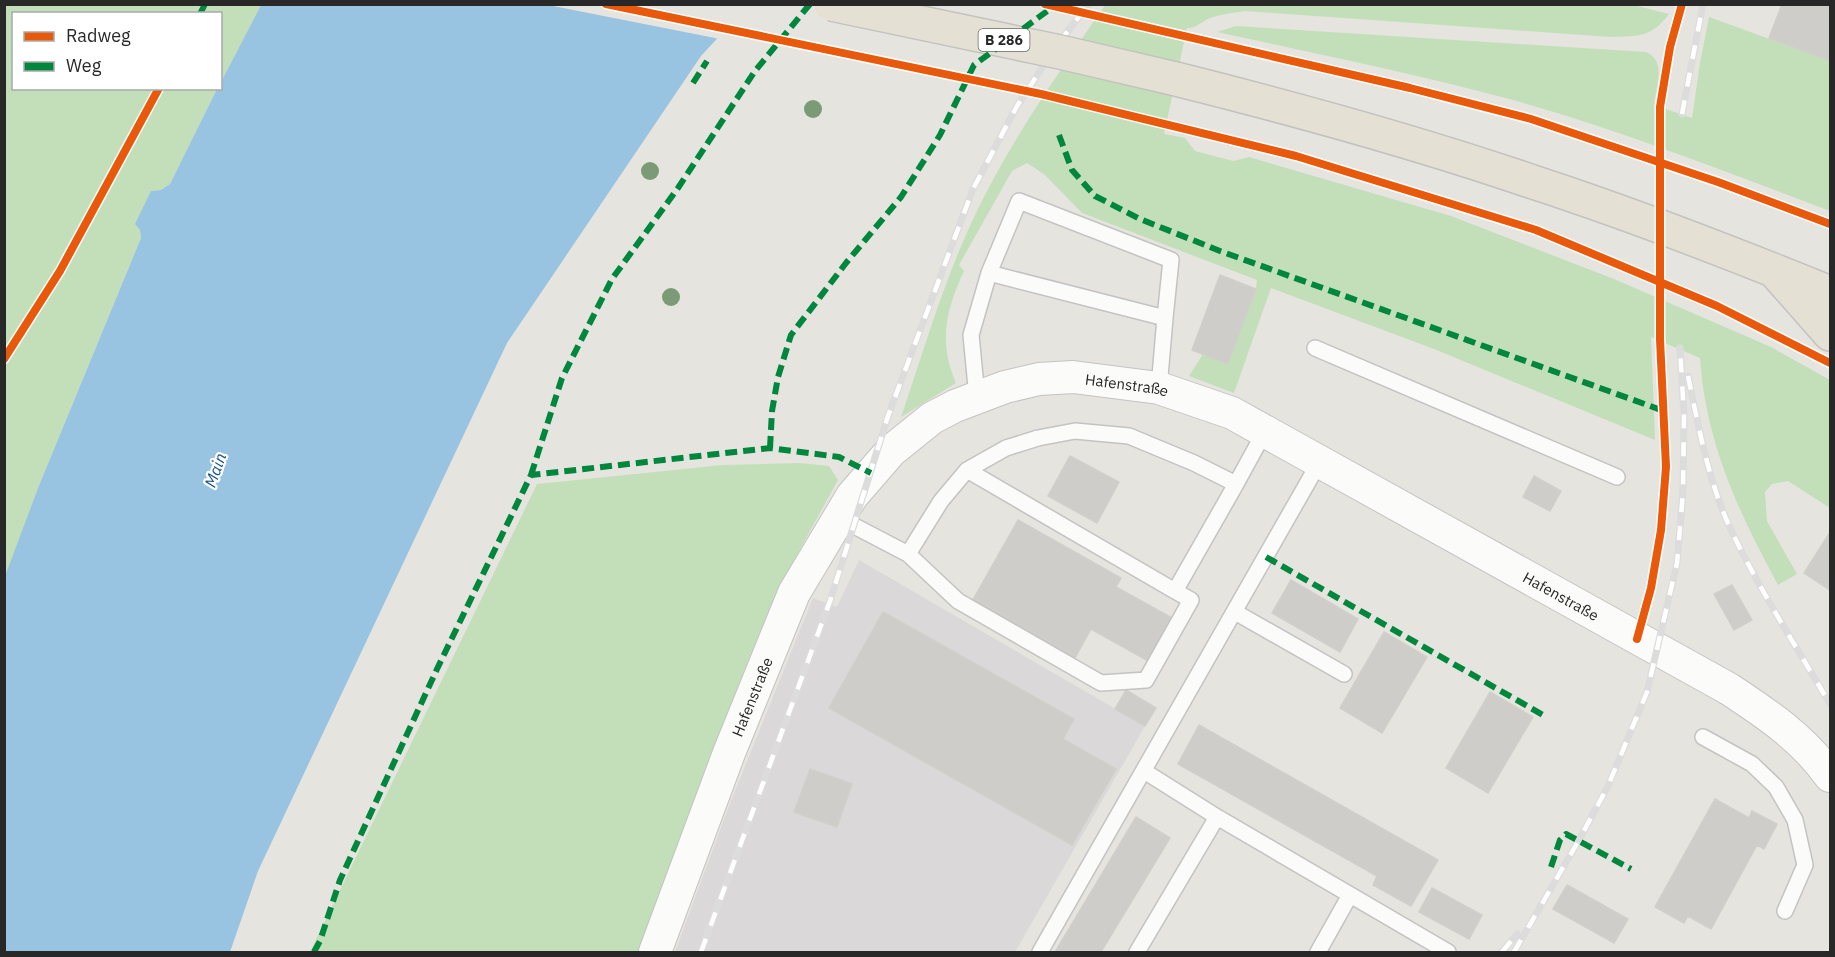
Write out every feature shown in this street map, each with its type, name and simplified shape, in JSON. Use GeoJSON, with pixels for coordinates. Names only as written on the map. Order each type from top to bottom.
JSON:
{"type":"FeatureCollection","features":[{"type":"Feature","properties":{"kind":"highway","name":"B 286"},"geometry":{"type":"LineString","coordinates":[[831,4],[1059,52],[1339,121],[1532,181],[1666,228],[1826,289]]}},
{"type":"Feature","properties":{"kind":"highway"},"geometry":{"type":"LineString","coordinates":[[1774,271],[1830,334]]}},
{"type":"Feature","properties":{"kind":"street","name":"Hafenstraße"},"geometry":{"type":"LineString","coordinates":[[655,952],[729,753],[794,593],[852,496],[891,451],[933,418],[977,397],[1039,379],[1073,377],[1159,388],[1232,413],[1729,689],[1788,729],[1830,776]]}},
{"type":"Feature","properties":{"kind":"lane"},"geometry":{"type":"LineString","coordinates":[[977,397],[971,335],[989,273],[1020,201],[1171,260],[1159,388]]}},
{"type":"Feature","properties":{"kind":"lane"},"geometry":{"type":"LineString","coordinates":[[989,273],[1165,318]]}},
{"type":"Feature","properties":{"kind":"lane"},"geometry":{"type":"LineString","coordinates":[[1315,348],[1617,477]]}},
{"type":"Feature","properties":{"kind":"lane"},"geometry":{"type":"LineString","coordinates":[[908,554],[941,501],[968,470],[1006,448],[1038,438],[1075,431],[1129,436],[1194,463],[1236,484]]}},
{"type":"Feature","properties":{"kind":"lane"},"geometry":{"type":"LineString","coordinates":[[1176,591],[1265,431]]}},
{"type":"Feature","properties":{"kind":"lane"},"geometry":{"type":"LineString","coordinates":[[1040,952],[1320,461]]}},
{"type":"Feature","properties":{"kind":"lane"},"geometry":{"type":"LineString","coordinates":[[839,518],[908,554],[958,601],[1101,682],[1146,680],[1191,600],[968,470]]}},
{"type":"Feature","properties":{"kind":"lane"},"geometry":{"type":"LineString","coordinates":[[1235,612],[1344,674]]}},
{"type":"Feature","properties":{"kind":"lane"},"geometry":{"type":"LineString","coordinates":[[1703,737],[1752,764],[1776,787],[1795,820],[1806,865],[1785,910]]}},
{"type":"Feature","properties":{"kind":"lane"},"geometry":{"type":"LineString","coordinates":[[1144,771],[1217,817],[1448,952]]}},
{"type":"Feature","properties":{"kind":"lane"},"geometry":{"type":"LineString","coordinates":[[1137,952],[1217,817]]}},
{"type":"Feature","properties":{"kind":"lane"},"geometry":{"type":"LineString","coordinates":[[1318,952],[1350,895]]}},
{"type":"Feature","properties":{"kind":"shaded area"},"geometry":{"type":"Polygon","coordinates":[[[859,560],[1145,726],[1015,952],[675,952],[729,806],[813,598],[837,607],[859,560]]]}},
{"type":"Feature","properties":{"kind":"green space"},"geometry":{"type":"Polygon","coordinates":[[[5,5],[261,5],[222,80],[222,12],[12,12],[12,90],[217,90],[170,184],[161,190],[151,191],[136,224],[141,238],[38,488],[5,579],[5,5]]]}},
{"type":"Feature","properties":{"kind":"green space"},"geometry":{"type":"Polygon","coordinates":[[[1105,5],[1633,5],[1669,14],[1650,32],[1610,37],[1245,11],[1219,16],[1187,28],[1164,134],[1185,138],[1195,151],[1233,161],[1249,157],[1451,216],[1614,279],[1771,347],[1830,380],[1830,508],[1788,481],[1772,484],[1765,492],[1767,521],[1797,574],[1778,585],[1737,503],[1726,476],[1709,419],[1700,358],[1651,337],[1655,440],[1434,349],[1271,288],[1234,393],[1189,376],[1203,354],[1228,364],[1256,289],[1257,280],[1082,213],[1045,175],[1027,163],[1012,171],[959,265],[964,271],[946,326],[947,354],[956,383],[901,417],[945,286],[976,212],[1009,151],[1105,5]]]}},
{"type":"Feature","properties":{"kind":"green space"},"geometry":{"type":"Polygon","coordinates":[[[1709,17],[1830,61],[1830,211],[1671,151],[1509,99],[1217,32],[1236,26],[1646,52],[1656,61],[1658,68],[1654,105],[1692,118],[1709,17]]]}},
{"type":"Feature","properties":{"kind":"green space"},"geometry":{"type":"Polygon","coordinates":[[[800,463],[829,466],[838,480],[787,573],[713,751],[638,952],[310,952],[537,484],[723,465],[800,463]]]}},
{"type":"Feature","properties":{"kind":"water","name":"Main"},"geometry":{"type":"Polygon","coordinates":[[[261,5],[748,5],[701,56],[507,343],[258,871],[230,952],[5,952],[4,579],[38,488],[141,238],[140,230],[135,224],[151,191],[161,190],[170,184],[217,90],[222,90],[222,80],[261,5]]]}},
{"type":"Feature","properties":{"kind":"pier"},"geometry":{"type":"Polygon","coordinates":[[[548,4],[751,4],[720,39],[548,5],[548,4]]]}},
{"type":"Feature","properties":{"kind":"building"},"geometry":{"type":"Polygon","coordinates":[[[1782,4],[1830,4],[1830,61],[1769,38],[1782,4]]]}},
{"type":"Feature","properties":{"kind":"building"},"geometry":{"type":"Polygon","coordinates":[[[1220,275],[1256,289],[1228,364],[1192,350],[1220,275]]]}},
{"type":"Feature","properties":{"kind":"building"},"geometry":{"type":"Polygon","coordinates":[[[1070,456],[1119,482],[1097,523],[1048,496],[1070,456]]]}},
{"type":"Feature","properties":{"kind":"building"},"geometry":{"type":"Polygon","coordinates":[[[1534,476],[1561,491],[1550,511],[1523,497],[1534,476]]]}},
{"type":"Feature","properties":{"kind":"building"},"geometry":{"type":"Polygon","coordinates":[[[1018,520],[1121,578],[1116,587],[1174,619],[1150,662],[1091,629],[1076,656],[974,598],[1018,520]]]}},
{"type":"Feature","properties":{"kind":"building"},"geometry":{"type":"Polygon","coordinates":[[[1830,532],[1830,590],[1804,573],[1830,532]]]}},
{"type":"Feature","properties":{"kind":"building"},"geometry":{"type":"Polygon","coordinates":[[[1291,580],[1358,619],[1340,652],[1272,613],[1291,580]]]}},
{"type":"Feature","properties":{"kind":"building"},"geometry":{"type":"Polygon","coordinates":[[[1732,585],[1752,620],[1734,630],[1714,594],[1732,585]]]}},
{"type":"Feature","properties":{"kind":"building"},"geometry":{"type":"Polygon","coordinates":[[[974,598],[1076,656],[1070,667],[968,609],[974,598]]]}},
{"type":"Feature","properties":{"kind":"building"},"geometry":{"type":"Polygon","coordinates":[[[883,612],[1074,719],[1063,739],[1116,769],[1072,845],[829,708],[883,612]]]}},
{"type":"Feature","properties":{"kind":"building"},"geometry":{"type":"Polygon","coordinates":[[[1384,632],[1427,657],[1382,733],[1340,708],[1384,632]]]}},
{"type":"Feature","properties":{"kind":"building"},"geometry":{"type":"Polygon","coordinates":[[[1126,690],[1156,708],[1145,726],[1115,709],[1126,690]]]}},
{"type":"Feature","properties":{"kind":"building"},"geometry":{"type":"Polygon","coordinates":[[[1490,692],[1533,717],[1488,793],[1446,768],[1490,692]]]}},
{"type":"Feature","properties":{"kind":"building"},"geometry":{"type":"Polygon","coordinates":[[[1199,725],[1438,860],[1411,906],[1373,885],[1377,876],[1178,764],[1199,725]]]}},
{"type":"Feature","properties":{"kind":"building"},"geometry":{"type":"Polygon","coordinates":[[[810,769],[852,784],[837,827],[794,812],[810,769]]]}},
{"type":"Feature","properties":{"kind":"building"},"geometry":{"type":"Polygon","coordinates":[[[1715,799],[1749,818],[1752,811],[1777,824],[1764,849],[1757,845],[1711,929],[1688,916],[1684,923],[1655,907],[1715,799]]]}},
{"type":"Feature","properties":{"kind":"building"},"geometry":{"type":"Polygon","coordinates":[[[1136,817],[1170,838],[1101,952],[1055,952],[1136,817]]]}},
{"type":"Feature","properties":{"kind":"building"},"geometry":{"type":"Polygon","coordinates":[[[1567,885],[1628,919],[1614,943],[1553,909],[1567,885]]]}},
{"type":"Feature","properties":{"kind":"building"},"geometry":{"type":"Polygon","coordinates":[[[1432,888],[1482,915],[1469,939],[1419,912],[1432,888]]]}},
{"type":"Feature","properties":{"kind":"railway"},"geometry":{"type":"LineString","coordinates":[[701,952],[830,601],[888,416],[973,189],[1017,106],[1057,45],[1089,4]]}},
{"type":"Feature","properties":{"kind":"railway"},"geometry":{"type":"LineString","coordinates":[[1682,114],[1703,4]]}},
{"type":"Feature","properties":{"kind":"railway"},"geometry":{"type":"LineString","coordinates":[[1514,952],[1608,786],[1647,692],[1677,563],[1683,492],[1684,415],[1680,348]]}},
{"type":"Feature","properties":{"kind":"railway"},"geometry":{"type":"LineString","coordinates":[[1688,376],[1717,496],[1733,534],[1755,577],[1830,704]]}},
{"type":"Feature","properties":{"kind":"railway"},"geometry":{"type":"LineString","coordinates":[[1502,952],[1517,934]]}},
{"type":"Feature","properties":{"kind":"marked path"},"geometry":{"type":"LineString","coordinates":[[201,12],[205,4]]}},
{"type":"Feature","properties":{"kind":"marked path"},"geometry":{"type":"LineString","coordinates":[[531,475],[562,378],[612,279],[678,188],[755,71],[810,4]]}},
{"type":"Feature","properties":{"kind":"marked path"},"geometry":{"type":"LineString","coordinates":[[770,448],[772,411],[778,377],[791,335],[846,263],[901,197],[940,135],[974,65],[1054,6]]}},
{"type":"Feature","properties":{"kind":"marked path"},"geometry":{"type":"LineString","coordinates":[[693,83],[707,61]]}},
{"type":"Feature","properties":{"kind":"marked path"},"geometry":{"type":"LineString","coordinates":[[1059,135],[1072,170],[1095,196],[1140,219],[1220,251],[1664,411]]}},
{"type":"Feature","properties":{"kind":"marked path"},"geometry":{"type":"LineString","coordinates":[[314,952],[320,941],[340,880],[437,669],[531,475],[770,448],[839,457],[871,473]]}},
{"type":"Feature","properties":{"kind":"marked path"},"geometry":{"type":"LineString","coordinates":[[1266,557],[1543,715]]}},
{"type":"Feature","properties":{"kind":"marked path"},"geometry":{"type":"LineString","coordinates":[[1551,867],[1560,840],[1566,834],[1631,869]]}},
{"type":"Feature","properties":{"kind":"cycle path"},"geometry":{"type":"LineString","coordinates":[[606,4],[1041,94],[1296,156],[1536,230],[1717,306],[1830,363]]}},
{"type":"Feature","properties":{"kind":"cycle path"},"geometry":{"type":"LineString","coordinates":[[1045,4],[1410,88],[1531,119],[1718,182],[1830,224]]}},
{"type":"Feature","properties":{"kind":"cycle path"},"geometry":{"type":"LineString","coordinates":[[1637,639],[1651,588],[1661,530],[1666,467],[1660,339],[1660,107],[1670,47],[1682,4]]}},
{"type":"Feature","properties":{"kind":"cycle path"},"geometry":{"type":"LineString","coordinates":[[4,359],[60,271],[158,90]]}}]}
